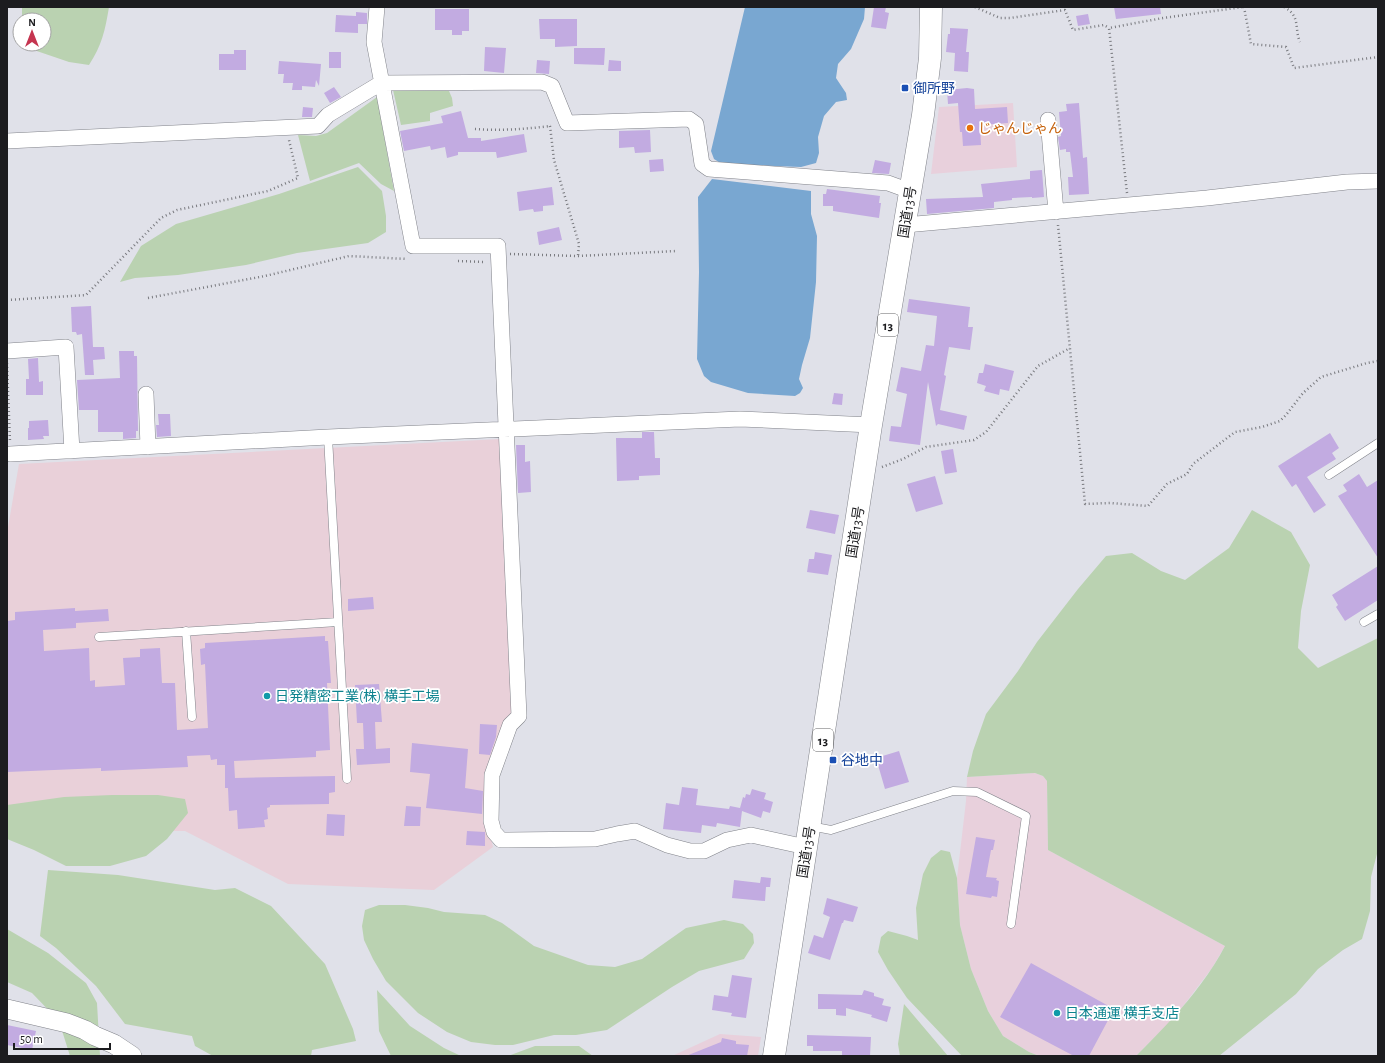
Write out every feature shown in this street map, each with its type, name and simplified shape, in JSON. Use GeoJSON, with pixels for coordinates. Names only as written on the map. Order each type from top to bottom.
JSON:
{"type":"FeatureCollection","features":[{"type":"Feature","properties":{"kind":"highway","name":"国道13号"},"geometry":{"type":"LineString","coordinates":[[774,1056],[871,425],[923,115],[930,58],[931,7]]}},
{"type":"Feature","properties":{"kind":"street"},"geometry":{"type":"LineString","coordinates":[[377,7],[374,42],[413,246],[498,246],[519,716],[510,725],[492,775],[491,822],[494,832],[500,840],[595,839],[635,831],[667,845],[690,851],[704,851],[728,840],[752,835],[806,848]]}},
{"type":"Feature","properties":{"kind":"street"},"geometry":{"type":"LineString","coordinates":[[7,141],[318,126],[328,115],[381,82],[542,82],[552,86],[567,123],[689,118],[696,124],[702,164],[709,170],[888,183],[910,191]]}},
{"type":"Feature","properties":{"kind":"street"},"geometry":{"type":"LineString","coordinates":[[1048,120],[1056,212]]}},
{"type":"Feature","properties":{"kind":"street"},"geometry":{"type":"LineString","coordinates":[[905,226],[1129,206],[1347,182],[1378,181]]}},
{"type":"Feature","properties":{"kind":"street"},"geometry":{"type":"LineString","coordinates":[[7,351],[66,347],[72,451]]}},
{"type":"Feature","properties":{"kind":"street"},"geometry":{"type":"LineString","coordinates":[[146,394],[148,447]]}},
{"type":"Feature","properties":{"kind":"street"},"geometry":{"type":"LineString","coordinates":[[10,454],[328,437],[740,419],[871,425]]}},
{"type":"Feature","properties":{"kind":"street"},"geometry":{"type":"LineString","coordinates":[[7,1009],[67,1023],[114,1044],[132,1056]]}},
{"type":"Feature","properties":{"kind":"lane"},"geometry":{"type":"LineString","coordinates":[[328,437],[347,779]]}},
{"type":"Feature","properties":{"kind":"lane"},"geometry":{"type":"LineString","coordinates":[[1329,475],[1378,443]]}},
{"type":"Feature","properties":{"kind":"lane"},"geometry":{"type":"LineString","coordinates":[[1364,622],[1378,614]]}},
{"type":"Feature","properties":{"kind":"lane"},"geometry":{"type":"LineString","coordinates":[[99,637],[338,622]]}},
{"type":"Feature","properties":{"kind":"lane"},"geometry":{"type":"LineString","coordinates":[[186,631],[192,717]]}},
{"type":"Feature","properties":{"kind":"lane"},"geometry":{"type":"LineString","coordinates":[[810,826],[831,830],[953,791],[977,792],[1026,816],[1011,924]]}},
{"type":"Feature","properties":{"kind":"path"},"geometry":{"type":"LineString","coordinates":[[975,7],[1000,18],[1010,18],[1065,10],[1073,30],[1104,25],[1109,28],[1163,18],[1244,7],[1251,44],[1286,47],[1294,68],[1378,57]]}},
{"type":"Feature","properties":{"kind":"path"},"geometry":{"type":"LineString","coordinates":[[1284,7],[1291,11],[1296,19],[1300,42]]}},
{"type":"Feature","properties":{"kind":"path"},"geometry":{"type":"LineString","coordinates":[[1109,28],[1129,206]]}},
{"type":"Feature","properties":{"kind":"path"},"geometry":{"type":"LineString","coordinates":[[474,129],[524,129],[567,123]]}},
{"type":"Feature","properties":{"kind":"path"},"geometry":{"type":"LineString","coordinates":[[550,126],[554,160],[579,244],[578,256]]}},
{"type":"Feature","properties":{"kind":"path"},"geometry":{"type":"LineString","coordinates":[[7,300],[86,295],[161,218],[177,210],[268,191],[298,178],[286,127]]}},
{"type":"Feature","properties":{"kind":"path"},"geometry":{"type":"LineString","coordinates":[[1056,212],[1085,504],[1110,503],[1148,506],[1167,484],[1187,474],[1193,464],[1235,432],[1262,427],[1280,421],[1302,392],[1321,377],[1378,361]]}},
{"type":"Feature","properties":{"kind":"path"},"geometry":{"type":"LineString","coordinates":[[451,261],[677,252]]}},
{"type":"Feature","properties":{"kind":"path"},"geometry":{"type":"LineString","coordinates":[[148,298],[265,276],[350,256],[412,259]]}},
{"type":"Feature","properties":{"kind":"path"},"geometry":{"type":"LineString","coordinates":[[864,470],[873,469],[903,460],[926,447],[974,440],[986,432],[1038,366],[1070,348]]}},
{"type":"Feature","properties":{"kind":"path"},"geometry":{"type":"LineString","coordinates":[[7,351],[10,454]]}},
{"type":"Feature","properties":{"kind":"shaded area"},"geometry":{"type":"Polygon","coordinates":[[[1013,103],[1017,167],[931,174],[939,107],[1013,103]]]}},
{"type":"Feature","properties":{"kind":"shaded area"},"geometry":{"type":"Polygon","coordinates":[[[500,439],[514,712],[487,821],[493,847],[434,890],[288,884],[185,831],[7,830],[7,533],[19,464],[500,439]]]}},
{"type":"Feature","properties":{"kind":"shaded area"},"geometry":{"type":"Polygon","coordinates":[[[1035,773],[1043,776],[1047,781],[1048,850],[1225,946],[1212,968],[1174,1018],[1136,1056],[1039,1056],[1029,1052],[1003,1036],[988,1011],[971,969],[960,925],[957,878],[966,801],[967,777],[1035,773]]]}},
{"type":"Feature","properties":{"kind":"shaded area"},"geometry":{"type":"Polygon","coordinates":[[[720,1034],[761,1037],[758,1056],[672,1056],[720,1034]]]}},
{"type":"Feature","properties":{"kind":"green space"},"geometry":{"type":"Polygon","coordinates":[[[22,7],[109,7],[102,38],[89,65],[69,62],[40,52],[52,52],[52,12],[22,12],[22,7]]]}},
{"type":"Feature","properties":{"kind":"green space"},"geometry":{"type":"Polygon","coordinates":[[[393,90],[449,91],[453,106],[430,113],[430,121],[401,125],[393,90]]]}},
{"type":"Feature","properties":{"kind":"green space"},"geometry":{"type":"Polygon","coordinates":[[[377,97],[394,191],[381,184],[359,163],[310,181],[298,135],[316,136],[327,133],[377,97]]]}},
{"type":"Feature","properties":{"kind":"green space"},"geometry":{"type":"Polygon","coordinates":[[[358,167],[382,191],[386,216],[386,232],[368,243],[297,253],[246,265],[178,275],[135,278],[120,282],[141,246],[176,224],[279,194],[358,167]]]}},
{"type":"Feature","properties":{"kind":"green space"},"geometry":{"type":"Polygon","coordinates":[[[1252,510],[1291,532],[1310,565],[1301,611],[1298,648],[1318,668],[1378,638],[1378,850],[1371,877],[1370,911],[1362,939],[1343,950],[1318,969],[1296,994],[1219,1056],[1136,1056],[1173,1018],[1196,991],[1225,946],[1048,850],[1047,781],[1043,776],[1035,773],[967,777],[973,751],[986,714],[1018,671],[1037,642],[1106,556],[1132,553],[1161,571],[1185,580],[1229,548],[1252,510]]]}},
{"type":"Feature","properties":{"kind":"green space"},"geometry":{"type":"Polygon","coordinates":[[[158,795],[185,799],[188,813],[167,839],[146,856],[110,866],[66,866],[34,850],[7,839],[7,805],[64,797],[158,795]]]}},
{"type":"Feature","properties":{"kind":"green space"},"geometry":{"type":"Polygon","coordinates":[[[941,850],[950,852],[957,878],[960,925],[971,969],[988,1011],[1003,1036],[1029,1052],[1039,1056],[962,1056],[907,998],[878,952],[881,937],[888,931],[918,940],[916,908],[923,874],[931,858],[941,850]]]}},
{"type":"Feature","properties":{"kind":"green space"},"geometry":{"type":"Polygon","coordinates":[[[48,870],[118,875],[215,890],[235,888],[271,906],[325,964],[353,1029],[356,1041],[312,1050],[311,1056],[213,1056],[195,1046],[192,1036],[125,1024],[96,986],[56,948],[40,936],[48,870]]]}},
{"type":"Feature","properties":{"kind":"green space"},"geometry":{"type":"Polygon","coordinates":[[[379,905],[405,905],[444,912],[485,915],[502,923],[534,946],[588,965],[615,967],[642,959],[686,928],[724,920],[743,924],[753,934],[754,943],[744,959],[699,971],[607,1030],[576,1035],[554,1035],[513,1045],[495,1045],[471,1042],[447,1032],[418,1013],[386,981],[364,940],[362,926],[365,910],[379,905]]]}},
{"type":"Feature","properties":{"kind":"green space"},"geometry":{"type":"Polygon","coordinates":[[[7,929],[48,953],[86,983],[97,1003],[100,1056],[70,1056],[59,1021],[32,993],[7,982],[7,929]]]}},
{"type":"Feature","properties":{"kind":"green space"},"geometry":{"type":"Polygon","coordinates":[[[377,990],[410,1026],[444,1048],[461,1056],[391,1056],[379,1031],[377,990]]]}},
{"type":"Feature","properties":{"kind":"green space"},"geometry":{"type":"Polygon","coordinates":[[[904,1004],[948,1056],[900,1056],[898,1044],[904,1004]]]}},
{"type":"Feature","properties":{"kind":"green space"},"geometry":{"type":"Polygon","coordinates":[[[535,1046],[579,1046],[593,1056],[508,1056],[535,1046]]]}},
{"type":"Feature","properties":{"kind":"water"},"geometry":{"type":"Polygon","coordinates":[[[745,7],[865,7],[864,19],[851,49],[838,64],[836,78],[846,93],[847,100],[836,102],[824,116],[818,137],[819,153],[816,163],[801,167],[722,164],[714,159],[711,151],[745,7]]]}},
{"type":"Feature","properties":{"kind":"water"},"geometry":{"type":"Polygon","coordinates":[[[712,179],[811,191],[811,214],[817,236],[816,282],[810,338],[799,379],[803,388],[800,393],[795,396],[748,393],[711,382],[704,376],[697,359],[699,272],[698,197],[712,179]]]}},
{"type":"Feature","properties":{"kind":"building"},"geometry":{"type":"Polygon","coordinates":[[[874,7],[886,7],[885,12],[889,13],[886,29],[871,27],[874,7]]]}},
{"type":"Feature","properties":{"kind":"building"},"geometry":{"type":"Polygon","coordinates":[[[1114,7],[1160,7],[1161,14],[1116,19],[1114,7]]]}},
{"type":"Feature","properties":{"kind":"building"},"geometry":{"type":"Polygon","coordinates":[[[435,9],[469,9],[469,31],[462,31],[462,35],[452,35],[452,30],[435,30],[435,9]]]}},
{"type":"Feature","properties":{"kind":"building"},"geometry":{"type":"Polygon","coordinates":[[[356,12],[367,13],[367,24],[358,24],[358,33],[335,32],[336,15],[356,16],[356,12]]]}},
{"type":"Feature","properties":{"kind":"building"},"geometry":{"type":"Polygon","coordinates":[[[1088,14],[1090,24],[1078,26],[1076,16],[1088,14]]]}},
{"type":"Feature","properties":{"kind":"building"},"geometry":{"type":"Polygon","coordinates":[[[539,19],[577,19],[577,46],[555,47],[555,39],[540,39],[539,19]]]}},
{"type":"Feature","properties":{"kind":"building"},"geometry":{"type":"Polygon","coordinates":[[[950,28],[968,29],[966,52],[969,52],[968,72],[954,71],[955,53],[946,52],[950,28]]]}},
{"type":"Feature","properties":{"kind":"building"},"geometry":{"type":"Polygon","coordinates":[[[485,47],[506,48],[504,73],[484,71],[485,47]]]}},
{"type":"Feature","properties":{"kind":"building"},"geometry":{"type":"Polygon","coordinates":[[[574,48],[605,48],[604,65],[574,64],[574,48]]]}},
{"type":"Feature","properties":{"kind":"building"},"geometry":{"type":"Polygon","coordinates":[[[234,50],[246,50],[246,70],[219,70],[219,54],[234,54],[234,50]]]}},
{"type":"Feature","properties":{"kind":"building"},"geometry":{"type":"Polygon","coordinates":[[[329,52],[341,52],[341,68],[329,68],[329,52]]]}},
{"type":"Feature","properties":{"kind":"building"},"geometry":{"type":"Polygon","coordinates":[[[537,60],[550,61],[549,74],[536,73],[537,60]]]}},
{"type":"Feature","properties":{"kind":"building"},"geometry":{"type":"Polygon","coordinates":[[[609,60],[621,61],[621,71],[608,71],[609,60]]]}},
{"type":"Feature","properties":{"kind":"building"},"geometry":{"type":"Polygon","coordinates":[[[279,61],[321,64],[319,86],[316,80],[315,87],[302,86],[302,90],[292,90],[293,83],[283,83],[284,74],[278,74],[279,61]]]}},
{"type":"Feature","properties":{"kind":"building"},"geometry":{"type":"Polygon","coordinates":[[[334,87],[341,97],[330,103],[324,93],[334,87]]]}},
{"type":"Feature","properties":{"kind":"building","name":"じゃんじゃん"},"geometry":{"type":"Polygon","coordinates":[[[967,88],[974,89],[975,109],[1007,107],[1008,123],[980,125],[981,145],[963,146],[962,132],[960,132],[958,103],[948,104],[947,90],[967,88]]]}},
{"type":"Feature","properties":{"kind":"building"},"geometry":{"type":"Polygon","coordinates":[[[1079,103],[1083,158],[1087,157],[1089,194],[1069,195],[1068,177],[1073,177],[1070,152],[1066,152],[1066,149],[1060,150],[1058,137],[1061,136],[1059,112],[1067,111],[1066,104],[1079,103]]]}},
{"type":"Feature","properties":{"kind":"building"},"geometry":{"type":"Polygon","coordinates":[[[303,107],[313,108],[312,117],[302,117],[303,107]]]}},
{"type":"Feature","properties":{"kind":"building"},"geometry":{"type":"Polygon","coordinates":[[[461,111],[468,138],[481,138],[481,141],[524,134],[527,152],[497,158],[496,152],[458,152],[458,155],[447,158],[445,147],[431,150],[430,146],[404,151],[400,131],[443,123],[441,116],[461,111]]]}},
{"type":"Feature","properties":{"kind":"building"},"geometry":{"type":"Polygon","coordinates":[[[650,130],[651,152],[635,153],[634,147],[619,148],[619,131],[650,130]]]}},
{"type":"Feature","properties":{"kind":"building"},"geometry":{"type":"Polygon","coordinates":[[[663,159],[664,171],[650,172],[649,160],[663,159]]]}},
{"type":"Feature","properties":{"kind":"building"},"geometry":{"type":"Polygon","coordinates":[[[875,160],[891,163],[889,174],[872,173],[875,160]]]}},
{"type":"Feature","properties":{"kind":"building"},"geometry":{"type":"Polygon","coordinates":[[[1042,170],[1044,197],[1012,198],[1012,200],[994,202],[994,208],[927,214],[926,199],[983,197],[981,184],[1030,179],[1030,171],[1042,170]]]}},
{"type":"Feature","properties":{"kind":"building"},"geometry":{"type":"Polygon","coordinates":[[[552,187],[554,205],[543,206],[543,211],[534,212],[533,209],[519,211],[517,192],[552,187]]]}},
{"type":"Feature","properties":{"kind":"building"},"geometry":{"type":"Polygon","coordinates":[[[827,189],[880,196],[879,203],[881,203],[879,218],[833,211],[833,206],[823,206],[823,194],[826,194],[827,189]]]}},
{"type":"Feature","properties":{"kind":"building"},"geometry":{"type":"Polygon","coordinates":[[[559,227],[562,240],[539,245],[537,232],[559,227]]]}},
{"type":"Feature","properties":{"kind":"building"},"geometry":{"type":"Polygon","coordinates":[[[909,299],[970,307],[968,327],[973,327],[970,350],[949,347],[940,410],[967,416],[964,430],[938,424],[936,426],[928,382],[920,445],[889,441],[891,426],[901,427],[907,394],[896,391],[901,367],[921,371],[926,345],[934,346],[937,316],[907,312],[909,299]]]}},
{"type":"Feature","properties":{"kind":"building"},"geometry":{"type":"Polygon","coordinates":[[[91,306],[93,347],[104,347],[105,359],[93,360],[94,375],[85,375],[82,334],[77,335],[76,332],[72,332],[71,307],[91,306]]]}},
{"type":"Feature","properties":{"kind":"building"},"geometry":{"type":"Polygon","coordinates":[[[119,351],[134,351],[134,356],[137,356],[138,431],[136,431],[136,438],[123,439],[123,432],[98,432],[98,410],[79,410],[77,380],[120,378],[119,351]]]}},
{"type":"Feature","properties":{"kind":"building"},"geometry":{"type":"Polygon","coordinates":[[[38,358],[39,382],[43,381],[43,395],[26,395],[26,379],[29,379],[28,359],[38,358]]]}},
{"type":"Feature","properties":{"kind":"building"},"geometry":{"type":"Polygon","coordinates":[[[985,364],[1014,371],[1009,391],[1000,389],[999,395],[984,391],[986,386],[977,383],[979,373],[983,373],[985,364]]]}},
{"type":"Feature","properties":{"kind":"building"},"geometry":{"type":"Polygon","coordinates":[[[834,393],[843,394],[842,405],[832,404],[834,393]]]}},
{"type":"Feature","properties":{"kind":"building"},"geometry":{"type":"Polygon","coordinates":[[[158,414],[170,414],[171,436],[157,437],[156,425],[159,425],[158,414]]]}},
{"type":"Feature","properties":{"kind":"building"},"geometry":{"type":"Polygon","coordinates":[[[48,420],[49,436],[43,436],[44,439],[28,440],[29,421],[48,420]]]}},
{"type":"Feature","properties":{"kind":"building"},"geometry":{"type":"Polygon","coordinates":[[[642,432],[654,432],[655,458],[660,458],[660,475],[639,476],[639,480],[617,481],[616,438],[642,438],[642,432]]]}},
{"type":"Feature","properties":{"kind":"building"},"geometry":{"type":"Polygon","coordinates":[[[1330,433],[1339,448],[1332,453],[1336,459],[1307,477],[1326,505],[1314,513],[1296,484],[1292,487],[1278,466],[1330,433]]]}},
{"type":"Feature","properties":{"kind":"building"},"geometry":{"type":"Polygon","coordinates":[[[516,445],[525,445],[525,462],[530,461],[531,492],[518,493],[516,445]]]}},
{"type":"Feature","properties":{"kind":"building"},"geometry":{"type":"Polygon","coordinates":[[[953,449],[957,472],[945,474],[941,451],[953,449]]]}},
{"type":"Feature","properties":{"kind":"building"},"geometry":{"type":"Polygon","coordinates":[[[1359,474],[1367,487],[1378,480],[1378,558],[1338,496],[1347,491],[1343,485],[1359,474]]]}},
{"type":"Feature","properties":{"kind":"building"},"geometry":{"type":"Polygon","coordinates":[[[935,476],[943,504],[916,512],[907,484],[935,476]]]}},
{"type":"Feature","properties":{"kind":"building"},"geometry":{"type":"Polygon","coordinates":[[[810,510],[839,515],[835,534],[806,528],[810,510]]]}},
{"type":"Feature","properties":{"kind":"building"},"geometry":{"type":"Polygon","coordinates":[[[815,552],[832,555],[828,575],[807,572],[809,559],[814,559],[815,552]]]}},
{"type":"Feature","properties":{"kind":"building"},"geometry":{"type":"Polygon","coordinates":[[[1378,566],[1378,600],[1345,621],[1336,607],[1338,605],[1332,595],[1378,566]]]}},
{"type":"Feature","properties":{"kind":"building"},"geometry":{"type":"Polygon","coordinates":[[[373,597],[374,609],[348,611],[348,599],[373,597]]]}},
{"type":"Feature","properties":{"kind":"building","name":"日発精密工業(株) 横手工場"},"geometry":{"type":"Polygon","coordinates":[[[75,608],[75,611],[108,609],[109,621],[76,623],[76,628],[43,630],[44,651],[89,648],[90,681],[95,680],[95,687],[125,685],[123,658],[140,657],[140,649],[160,648],[162,683],[175,683],[177,730],[208,728],[205,664],[201,665],[200,649],[205,648],[205,643],[325,636],[325,641],[328,641],[331,683],[327,683],[330,750],[316,751],[316,757],[234,761],[235,778],[335,776],[335,792],[329,793],[329,804],[270,805],[270,807],[267,808],[268,819],[264,820],[265,827],[238,829],[237,810],[229,811],[228,788],[225,788],[225,765],[217,765],[217,759],[211,760],[210,755],[187,756],[188,767],[101,771],[101,768],[7,772],[7,621],[15,620],[15,612],[75,608]]]}},
{"type":"Feature","properties":{"kind":"building"},"geometry":{"type":"Polygon","coordinates":[[[379,684],[382,722],[375,722],[376,749],[390,748],[390,763],[357,765],[356,749],[364,749],[363,723],[357,723],[355,685],[379,684]]]}},
{"type":"Feature","properties":{"kind":"building"},"geometry":{"type":"Polygon","coordinates":[[[480,724],[497,725],[496,737],[490,755],[479,754],[480,724]]]}},
{"type":"Feature","properties":{"kind":"building"},"geometry":{"type":"Polygon","coordinates":[[[412,743],[468,749],[465,788],[483,791],[482,814],[426,808],[430,774],[410,772],[412,743]]]}},
{"type":"Feature","properties":{"kind":"building"},"geometry":{"type":"Polygon","coordinates":[[[899,751],[909,782],[885,789],[876,758],[899,751]]]}},
{"type":"Feature","properties":{"kind":"building"},"geometry":{"type":"Polygon","coordinates":[[[682,787],[698,789],[696,805],[729,809],[730,806],[740,808],[743,797],[745,798],[746,794],[750,795],[752,789],[766,793],[764,799],[773,802],[770,813],[763,811],[761,818],[742,811],[740,827],[717,823],[716,827],[702,825],[701,833],[663,829],[666,803],[679,805],[682,787]]]}},
{"type":"Feature","properties":{"kind":"building"},"geometry":{"type":"Polygon","coordinates":[[[406,806],[421,807],[420,826],[404,826],[406,806]]]}},
{"type":"Feature","properties":{"kind":"building"},"geometry":{"type":"Polygon","coordinates":[[[327,814],[345,815],[344,836],[326,835],[327,814]]]}},
{"type":"Feature","properties":{"kind":"building"},"geometry":{"type":"Polygon","coordinates":[[[467,831],[485,832],[485,846],[466,845],[467,831]]]}},
{"type":"Feature","properties":{"kind":"building"},"geometry":{"type":"Polygon","coordinates":[[[976,837],[995,840],[993,850],[991,850],[986,877],[997,878],[996,880],[999,881],[997,897],[992,896],[991,898],[966,894],[976,837]]]}},
{"type":"Feature","properties":{"kind":"building"},"geometry":{"type":"Polygon","coordinates":[[[761,877],[771,878],[770,887],[766,887],[765,901],[732,898],[734,880],[760,883],[761,877]]]}},
{"type":"Feature","properties":{"kind":"building"},"geometry":{"type":"Polygon","coordinates":[[[827,898],[858,907],[853,922],[844,920],[842,923],[830,960],[808,953],[814,935],[823,938],[830,917],[823,914],[827,898]]]}},
{"type":"Feature","properties":{"kind":"building","name":"日本通運 横手支店"},"geometry":{"type":"Polygon","coordinates":[[[1031,963],[1114,1009],[1089,1056],[1074,1056],[1000,1017],[1031,963]]]}},
{"type":"Feature","properties":{"kind":"building"},"geometry":{"type":"Polygon","coordinates":[[[732,975],[752,978],[746,1018],[731,1016],[732,1013],[712,1010],[714,995],[728,997],[732,975]]]}},
{"type":"Feature","properties":{"kind":"building"},"geometry":{"type":"Polygon","coordinates":[[[864,990],[874,993],[874,996],[884,999],[882,1005],[891,1007],[887,1022],[871,1017],[872,1015],[846,1008],[846,1016],[836,1015],[836,1009],[818,1009],[818,994],[862,995],[864,990]]]}},
{"type":"Feature","properties":{"kind":"building"},"geometry":{"type":"Polygon","coordinates":[[[7,1025],[36,1031],[32,1050],[7,1045],[7,1025]]]}},
{"type":"Feature","properties":{"kind":"building"},"geometry":{"type":"Polygon","coordinates":[[[807,1035],[871,1037],[870,1056],[842,1055],[842,1051],[813,1051],[813,1046],[807,1046],[807,1035]]]}},
{"type":"Feature","properties":{"kind":"building"},"geometry":{"type":"Polygon","coordinates":[[[722,1038],[736,1041],[736,1044],[749,1045],[747,1056],[686,1056],[721,1042],[722,1038]]]}},
{"type":"Feature","properties":{"kind":"place","name":"御所野"},"geometry":{"type":"Point","coordinates":[905,88]}},
{"type":"Feature","properties":{"kind":"place","name":"じゃんじゃん"},"geometry":{"type":"Point","coordinates":[970,128]}},
{"type":"Feature","properties":{"kind":"place","name":"日発精密工業(株) 横手工場"},"geometry":{"type":"Point","coordinates":[267,696]}},
{"type":"Feature","properties":{"kind":"place","name":"谷地中"},"geometry":{"type":"Point","coordinates":[833,760]}},
{"type":"Feature","properties":{"kind":"place","name":"日本通運 横手支店"},"geometry":{"type":"Point","coordinates":[1057,1013]}}]}
